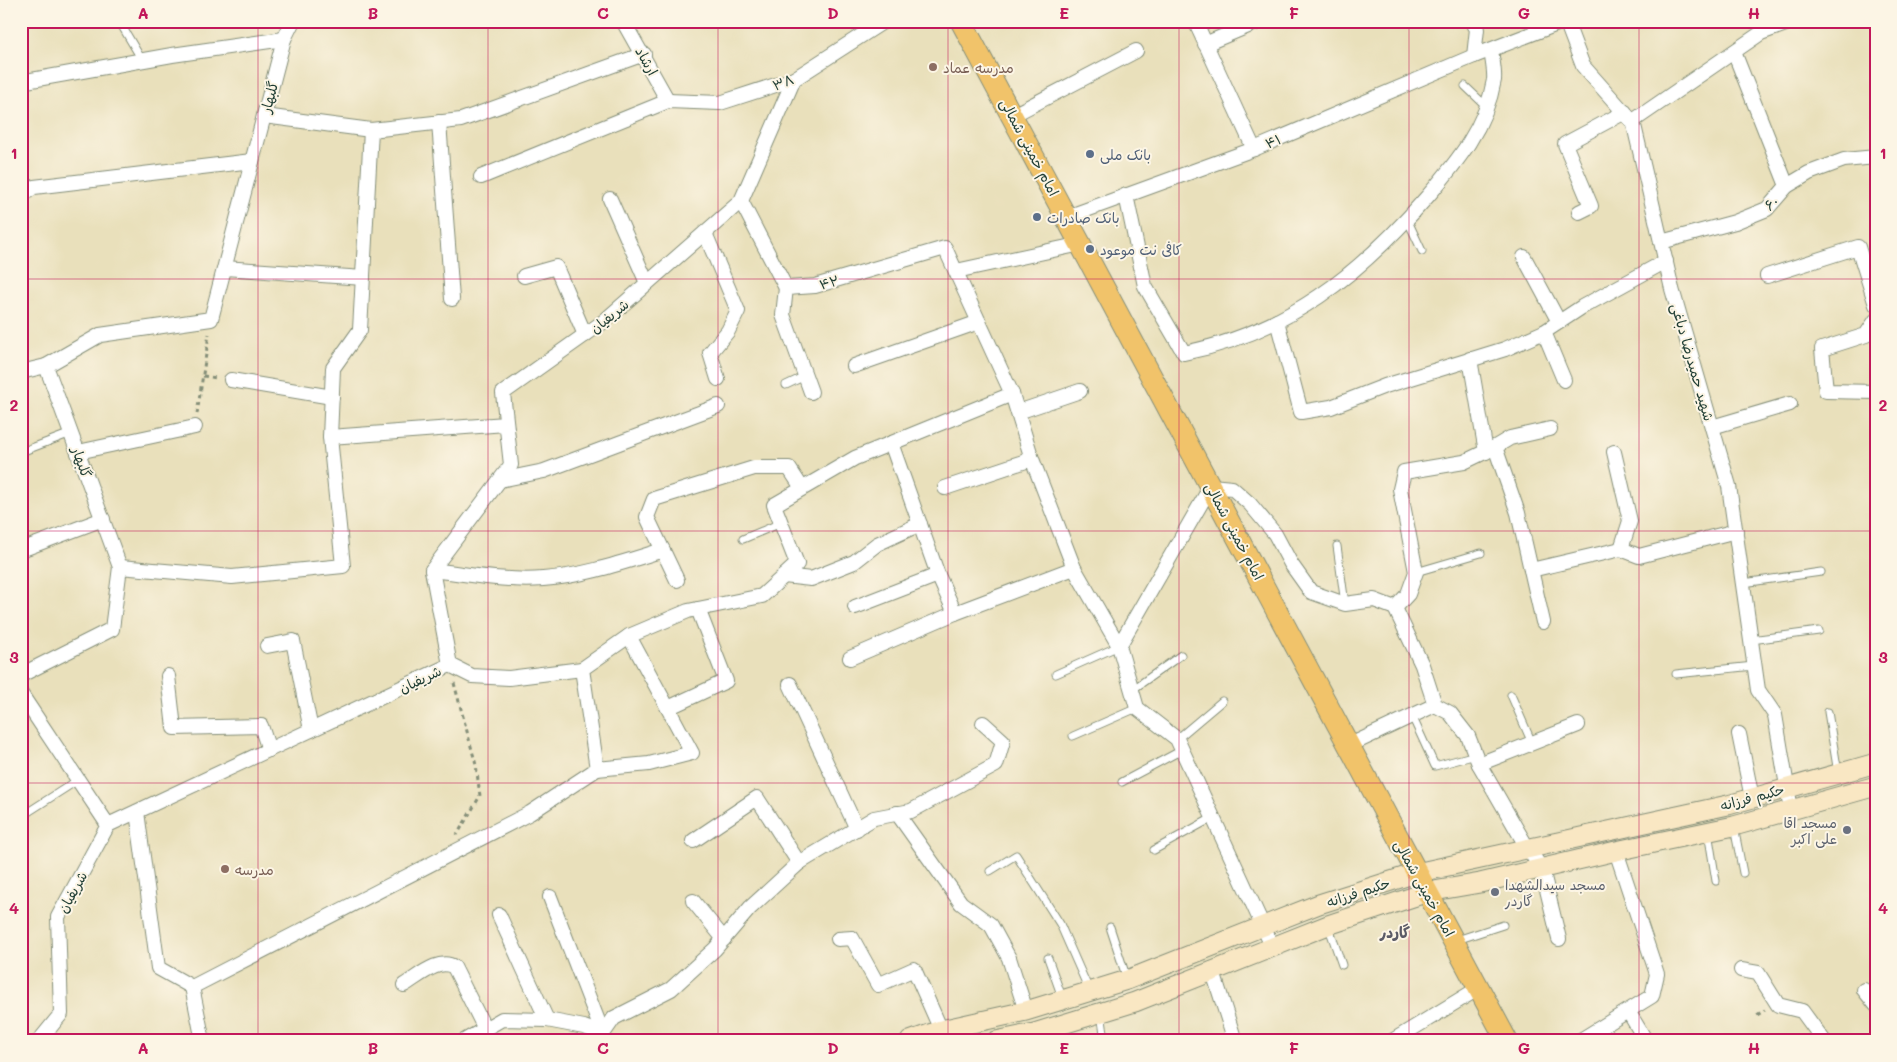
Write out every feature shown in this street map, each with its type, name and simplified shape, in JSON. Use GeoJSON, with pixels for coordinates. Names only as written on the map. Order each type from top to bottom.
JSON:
{"type":"FeatureCollection","features":[{"type":"Feature","properties":{"kind":"main road","name":"امام خمینی شمالی"},"geometry":{"type":"LineString","coordinates":[[961,21],[1507,1041]]}},
{"type":"Feature","properties":{"kind":"street","name":"گلبهار"},"geometry":{"type":"LineString","coordinates":[[212,319],[284,39],[293,21]]}},
{"type":"Feature","properties":{"kind":"street","name":"ارشاد"},"geometry":{"type":"LineString","coordinates":[[623,21],[644,54],[668,101]]}},
{"type":"Feature","properties":{"kind":"street","name":"۳۸"},"geometry":{"type":"LineString","coordinates":[[668,101],[720,103],[794,79],[884,21]]}},
{"type":"Feature","properties":{"kind":"street"},"geometry":{"type":"LineString","coordinates":[[1195,21],[1254,149]]}},
{"type":"Feature","properties":{"kind":"street"},"geometry":{"type":"LineString","coordinates":[[1206,44],[1260,21]]}},
{"type":"Feature","properties":{"kind":"street"},"geometry":{"type":"LineString","coordinates":[[1472,21],[1477,29],[1474,56]]}},
{"type":"Feature","properties":{"kind":"street"},"geometry":{"type":"LineString","coordinates":[[1566,21],[1583,66],[1629,116]]}},
{"type":"Feature","properties":{"kind":"street","name":"۴۱"},"geometry":{"type":"LineString","coordinates":[[1067,217],[1254,149],[1474,56],[1566,21]]}},
{"type":"Feature","properties":{"kind":"street"},"geometry":{"type":"LineString","coordinates":[[1579,212],[1591,206],[1565,144],[1629,116],[1734,52],[1761,33],[1794,21]]}},
{"type":"Feature","properties":{"kind":"street"},"geometry":{"type":"LineString","coordinates":[[26,81],[142,60],[284,39]]}},
{"type":"Feature","properties":{"kind":"street"},"geometry":{"type":"LineString","coordinates":[[1126,195],[1145,286],[1184,353],[1218,346],[1250,334],[1277,321],[1338,284],[1370,258],[1407,219],[1467,148],[1486,106],[1494,79],[1490,50]]}},
{"type":"Feature","properties":{"kind":"street"},"geometry":{"type":"LineString","coordinates":[[1013,115],[1136,52]]}},
{"type":"Feature","properties":{"kind":"street"},"geometry":{"type":"LineString","coordinates":[[1734,52],[1787,186]]}},
{"type":"Feature","properties":{"kind":"street"},"geometry":{"type":"LineString","coordinates":[[264,116],[371,130],[461,120],[644,54]]}},
{"type":"Feature","properties":{"kind":"street"},"geometry":{"type":"LineString","coordinates":[[794,79],[741,201],[786,288],[783,315],[811,392]]}},
{"type":"Feature","properties":{"kind":"street"},"geometry":{"type":"LineString","coordinates":[[481,176],[668,101]]}},
{"type":"Feature","properties":{"kind":"street","name":"شهید حمیدرضا دباغی"},"geometry":{"type":"LineString","coordinates":[[1629,116],[1666,261],[1730,486],[1758,690],[1775,716],[1791,810]]}},
{"type":"Feature","properties":{"kind":"street"},"geometry":{"type":"LineString","coordinates":[[439,122],[452,299]]}},
{"type":"Feature","properties":{"kind":"street"},"geometry":{"type":"LineString","coordinates":[[120,567],[232,577],[343,566],[330,437],[333,368],[360,330],[371,130]]}},
{"type":"Feature","properties":{"kind":"street","name":"۶۰"},"geometry":{"type":"LineString","coordinates":[[1661,242],[1735,222],[1767,209],[1787,186],[1809,173],[1844,160],[1876,157]]}},
{"type":"Feature","properties":{"kind":"street"},"geometry":{"type":"LineString","coordinates":[[21,196],[34,187],[252,161]]}},
{"type":"Feature","properties":{"kind":"street"},"geometry":{"type":"LineString","coordinates":[[610,199],[647,283]]}},
{"type":"Feature","properties":{"kind":"street","name":"شریفیان"},"geometry":{"type":"LineString","coordinates":[[45,1040],[61,1014],[58,917],[108,826],[450,665],[432,570],[511,465],[503,393],[585,335],[741,201]]}},
{"type":"Feature","properties":{"kind":"street"},"geometry":{"type":"LineString","coordinates":[[705,233],[738,311],[728,331],[710,353],[718,379]]}},
{"type":"Feature","properties":{"kind":"street"},"geometry":{"type":"LineString","coordinates":[[1081,244],[956,271],[1012,394],[1032,459],[1074,568],[1119,646],[1137,708],[1179,744],[1273,948]]}},
{"type":"Feature","properties":{"kind":"street"},"geometry":{"type":"LineString","coordinates":[[1768,276],[1858,247],[1876,305]]}},
{"type":"Feature","properties":{"kind":"street","name":"۴۲"},"geometry":{"type":"LineString","coordinates":[[786,288],[814,286],[945,248],[956,271]]}},
{"type":"Feature","properties":{"kind":"street"},"geometry":{"type":"LineString","coordinates":[[1524,257],[1559,322]]}},
{"type":"Feature","properties":{"kind":"street"},"geometry":{"type":"LineString","coordinates":[[1277,321],[1301,412],[1331,407],[1385,386],[1505,349],[1544,332],[1666,261]]}},
{"type":"Feature","properties":{"kind":"street"},"geometry":{"type":"LineString","coordinates":[[524,276],[556,267],[585,335]]}},
{"type":"Feature","properties":{"kind":"street"},"geometry":{"type":"LineString","coordinates":[[225,268],[363,278]]}},
{"type":"Feature","properties":{"kind":"street"},"geometry":{"type":"LineString","coordinates":[[21,372],[46,366],[100,335],[212,319]]}},
{"type":"Feature","properties":{"kind":"street"},"geometry":{"type":"LineString","coordinates":[[1876,320],[1866,335],[1822,348],[1826,391],[1876,392]]}},
{"type":"Feature","properties":{"kind":"street"},"geometry":{"type":"LineString","coordinates":[[854,366],[979,322]]}},
{"type":"Feature","properties":{"kind":"street"},"geometry":{"type":"LineString","coordinates":[[1544,332],[1564,380]]}},
{"type":"Feature","properties":{"kind":"street"},"geometry":{"type":"LineString","coordinates":[[1470,359],[1491,450],[1518,513],[1543,622]]}},
{"type":"Feature","properties":{"kind":"street","name":"گلبهار"},"geometry":{"type":"LineString","coordinates":[[21,675],[112,629],[120,567],[46,366]]}},
{"type":"Feature","properties":{"kind":"street"},"geometry":{"type":"LineString","coordinates":[[231,380],[332,396]]}},
{"type":"Feature","properties":{"kind":"street"},"geometry":{"type":"LineString","coordinates":[[1018,412],[1080,391]]}},
{"type":"Feature","properties":{"kind":"street"},"geometry":{"type":"LineString","coordinates":[[450,665],[472,676],[509,678],[582,669],[629,636],[688,611],[762,596],[797,564],[774,505],[855,458],[1012,394]]}},
{"type":"Feature","properties":{"kind":"street"},"geometry":{"type":"LineString","coordinates":[[1712,428],[1790,404]]}},
{"type":"Feature","properties":{"kind":"street"},"geometry":{"type":"LineString","coordinates":[[500,480],[544,471],[718,406]]}},
{"type":"Feature","properties":{"kind":"street"},"geometry":{"type":"LineString","coordinates":[[330,437],[506,424]]}},
{"type":"Feature","properties":{"kind":"street"},"geometry":{"type":"LineString","coordinates":[[78,452],[195,427]]}},
{"type":"Feature","properties":{"kind":"street"},"geometry":{"type":"LineString","coordinates":[[1395,608],[1408,594],[1416,572],[1400,489],[1404,472],[1464,462],[1491,450],[1510,438],[1550,428]]}},
{"type":"Feature","properties":{"kind":"street"},"geometry":{"type":"LineString","coordinates":[[891,443],[938,575],[955,613]]}},
{"type":"Feature","properties":{"kind":"street"},"geometry":{"type":"LineString","coordinates":[[1614,452],[1630,520],[1621,549]]}},
{"type":"Feature","properties":{"kind":"street"},"geometry":{"type":"LineString","coordinates":[[945,488],[1032,459]]}},
{"type":"Feature","properties":{"kind":"street"},"geometry":{"type":"LineString","coordinates":[[677,580],[647,518],[654,499],[754,468],[789,468],[802,488]]}},
{"type":"Feature","properties":{"kind":"street"},"geometry":{"type":"LineString","coordinates":[[1119,646],[1210,486],[1232,488],[1250,504],[1275,534],[1291,564],[1311,592],[1345,604],[1374,600],[1395,608],[1422,666],[1435,705],[1450,713],[1468,736],[1478,759],[1528,849],[1542,869],[1559,940]]}},
{"type":"Feature","properties":{"kind":"street"},"geometry":{"type":"LineString","coordinates":[[21,550],[102,519]]}},
{"type":"Feature","properties":{"kind":"street"},"geometry":{"type":"LineString","coordinates":[[784,576],[811,579],[854,562],[877,544],[920,524]]}},
{"type":"Feature","properties":{"kind":"street"},"geometry":{"type":"LineString","coordinates":[[1531,570],[1621,549],[1639,556],[1736,531]]}},
{"type":"Feature","properties":{"kind":"street"},"geometry":{"type":"LineString","coordinates":[[432,570],[481,576],[542,579],[585,573],[663,550]]}},
{"type":"Feature","properties":{"kind":"street"},"geometry":{"type":"LineString","coordinates":[[850,658],[955,613],[1074,568]]}},
{"type":"Feature","properties":{"kind":"street"},"geometry":{"type":"LineString","coordinates":[[854,607],[938,575]]}},
{"type":"Feature","properties":{"kind":"street"},"geometry":{"type":"LineString","coordinates":[[668,708],[726,681],[698,609]]}},
{"type":"Feature","properties":{"kind":"street"},"geometry":{"type":"LineString","coordinates":[[192,987],[530,813],[597,769],[650,764],[692,753],[629,636]]}},
{"type":"Feature","properties":{"kind":"street"},"geometry":{"type":"LineString","coordinates":[[267,646],[293,642],[311,730]]}},
{"type":"Feature","properties":{"kind":"street"},"geometry":{"type":"LineString","coordinates":[[582,669],[597,769]]}},
{"type":"Feature","properties":{"kind":"street"},"geometry":{"type":"LineString","coordinates":[[168,676],[174,728],[261,726],[269,750]]}},
{"type":"Feature","properties":{"kind":"street"},"geometry":{"type":"LineString","coordinates":[[790,684],[858,829]]}},
{"type":"Feature","properties":{"kind":"street"},"geometry":{"type":"LineString","coordinates":[[21,694],[108,826]]}},
{"type":"Feature","properties":{"kind":"street"},"geometry":{"type":"LineString","coordinates":[[1350,745],[1435,705]]}},
{"type":"Feature","properties":{"kind":"street"},"geometry":{"type":"LineString","coordinates":[[600,1037],[614,1018],[671,989],[724,939],[750,908],[799,862],[874,818],[911,811],[996,764],[1002,741],[983,723]]}},
{"type":"Feature","properties":{"kind":"street"},"geometry":{"type":"LineString","coordinates":[[1478,759],[1532,743],[1578,725]]}},
{"type":"Feature","properties":{"kind":"street"},"geometry":{"type":"LineString","coordinates":[[1739,734],[1752,798]]}},
{"type":"Feature","properties":{"kind":"street","name":"حکیم فرزانه"},"geometry":{"type":"LineString","coordinates":[[910,1041],[941,1030],[1026,1011],[1127,980],[1319,904],[1416,873],[1752,798],[1876,764]]}},
{"type":"Feature","properties":{"kind":"street","name":"حکیم فرزانه"},"geometry":{"type":"LineString","coordinates":[[996,1041],[1034,1033],[1135,1002],[1212,969],[1273,948],[1328,925],[1428,892],[1542,869],[1734,826],[1876,786]]}},
{"type":"Feature","properties":{"kind":"street"},"geometry":{"type":"LineString","coordinates":[[692,841],[757,798],[799,862]]}},
{"type":"Feature","properties":{"kind":"street"},"geometry":{"type":"LineString","coordinates":[[137,812],[158,968],[192,987],[203,1041]]}},
{"type":"Feature","properties":{"kind":"street"},"geometry":{"type":"LineString","coordinates":[[897,814],[961,903],[991,925],[1009,958],[1026,1011]]}},
{"type":"Feature","properties":{"kind":"street"},"geometry":{"type":"LineString","coordinates":[[1579,1041],[1652,996],[1657,974],[1616,851]]}},
{"type":"Feature","properties":{"kind":"street"},"geometry":{"type":"LineString","coordinates":[[550,897],[600,1037]]}},
{"type":"Feature","properties":{"kind":"street"},"geometry":{"type":"LineString","coordinates":[[693,901],[724,939]]}},
{"type":"Feature","properties":{"kind":"street"},"geometry":{"type":"LineString","coordinates":[[499,914],[546,1020]]}},
{"type":"Feature","properties":{"kind":"street"},"geometry":{"type":"LineString","coordinates":[[838,939],[852,938],[878,985],[914,969],[941,1030]]}},
{"type":"Feature","properties":{"kind":"street"},"geometry":{"type":"LineString","coordinates":[[404,985],[441,963],[448,963],[454,967],[486,1028]]}},
{"type":"Feature","properties":{"kind":"street"},"geometry":{"type":"LineString","coordinates":[[1212,969],[1235,1041]]}},
{"type":"Feature","properties":{"kind":"street"},"geometry":{"type":"LineString","coordinates":[[1741,970],[1758,973],[1778,1005],[1802,1011],[1824,1041]]}},
{"type":"Feature","properties":{"kind":"street"},"geometry":{"type":"LineString","coordinates":[[1392,1041],[1478,988]]}},
{"type":"Feature","properties":{"kind":"street"},"geometry":{"type":"LineString","coordinates":[[1864,990],[1876,1005]]}},
{"type":"Feature","properties":{"kind":"street"},"geometry":{"type":"LineString","coordinates":[[1628,1011],[1646,1041]]}},
{"type":"Feature","properties":{"kind":"street"},"geometry":{"type":"LineString","coordinates":[[464,1041],[502,1019],[546,1020],[584,1027],[600,1037]]}},
{"type":"Feature","properties":{"kind":"lane"},"geometry":{"type":"LineString","coordinates":[[119,21],[142,60]]}},
{"type":"Feature","properties":{"kind":"lane"},"geometry":{"type":"LineString","coordinates":[[1465,86],[1486,106]]}},
{"type":"Feature","properties":{"kind":"lane"},"geometry":{"type":"LineString","coordinates":[[1407,219],[1422,251]]}},
{"type":"Feature","properties":{"kind":"lane"},"geometry":{"type":"LineString","coordinates":[[786,385],[805,376]]}},
{"type":"Feature","properties":{"kind":"lane"},"geometry":{"type":"LineString","coordinates":[[21,452],[71,433]]}},
{"type":"Feature","properties":{"kind":"lane"},"geometry":{"type":"LineString","coordinates":[[743,539],[781,523]]}},
{"type":"Feature","properties":{"kind":"lane"},"geometry":{"type":"LineString","coordinates":[[1337,546],[1345,604]]}},
{"type":"Feature","properties":{"kind":"lane"},"geometry":{"type":"LineString","coordinates":[[1416,572],[1481,553]]}},
{"type":"Feature","properties":{"kind":"lane"},"geometry":{"type":"LineString","coordinates":[[1743,583],[1821,572]]}},
{"type":"Feature","properties":{"kind":"lane"},"geometry":{"type":"LineString","coordinates":[[1751,640],[1819,631]]}},
{"type":"Feature","properties":{"kind":"lane"},"geometry":{"type":"LineString","coordinates":[[1056,674],[1119,646]]}},
{"type":"Feature","properties":{"kind":"lane"},"geometry":{"type":"LineString","coordinates":[[1132,690],[1181,655]]}},
{"type":"Feature","properties":{"kind":"lane"},"geometry":{"type":"LineString","coordinates":[[1676,674],[1754,666]]}},
{"type":"Feature","properties":{"kind":"lane"},"geometry":{"type":"LineString","coordinates":[[1511,695],[1532,743]]}},
{"type":"Feature","properties":{"kind":"lane"},"geometry":{"type":"LineString","coordinates":[[1122,782],[1179,744],[1222,701]]}},
{"type":"Feature","properties":{"kind":"lane"},"geometry":{"type":"LineString","coordinates":[[1074,736],[1137,708]]}},
{"type":"Feature","properties":{"kind":"lane"},"geometry":{"type":"LineString","coordinates":[[1828,712],[1838,774]]}},
{"type":"Feature","properties":{"kind":"lane"},"geometry":{"type":"LineString","coordinates":[[1412,716],[1435,766],[1478,759]]}},
{"type":"Feature","properties":{"kind":"lane"},"geometry":{"type":"LineString","coordinates":[[25,814],[78,780]]}},
{"type":"Feature","properties":{"kind":"lane"},"geometry":{"type":"LineString","coordinates":[[1154,850],[1214,817]]}},
{"type":"Feature","properties":{"kind":"lane"},"geometry":{"type":"LineString","coordinates":[[1734,826],[1743,873]]}},
{"type":"Feature","properties":{"kind":"lane"},"geometry":{"type":"LineString","coordinates":[[1708,832],[1716,881]]}},
{"type":"Feature","properties":{"kind":"lane"},"geometry":{"type":"LineString","coordinates":[[990,871],[1016,855],[1060,924],[1090,992]]}},
{"type":"Feature","properties":{"kind":"lane"},"geometry":{"type":"LineString","coordinates":[[1328,925],[1342,965]]}},
{"type":"Feature","properties":{"kind":"lane"},"geometry":{"type":"LineString","coordinates":[[1454,941],[1503,925]]}},
{"type":"Feature","properties":{"kind":"lane"},"geometry":{"type":"LineString","coordinates":[[1110,927],[1127,980]]}},
{"type":"Feature","properties":{"kind":"lane"},"geometry":{"type":"LineString","coordinates":[[1048,958],[1063,1000]]}},
{"type":"Feature","properties":{"kind":"lane"},"geometry":{"type":"LineString","coordinates":[[1100,1012],[1105,1041]]}},
{"type":"Feature","properties":{"kind":"path"},"geometry":{"type":"LineString","coordinates":[[195,427],[212,319]]}},
{"type":"Feature","properties":{"kind":"path"},"geometry":{"type":"LineString","coordinates":[[448,855],[464,822],[480,796],[476,764],[450,665]]}},
{"type":"Feature","properties":{"kind":"place","name":"مدرسه عماد"},"geometry":{"type":"Point","coordinates":[933,67]}},
{"type":"Feature","properties":{"kind":"place","name":"بانک ملی"},"geometry":{"type":"Point","coordinates":[1090,154]}},
{"type":"Feature","properties":{"kind":"place","name":"بانک صادرات"},"geometry":{"type":"Point","coordinates":[1037,217]}},
{"type":"Feature","properties":{"kind":"place","name":"کافی نت موعود"},"geometry":{"type":"Point","coordinates":[1090,249]}},
{"type":"Feature","properties":{"kind":"place","name":"مسجد اقا علی اکبر"},"geometry":{"type":"Point","coordinates":[1847,830]}},
{"type":"Feature","properties":{"kind":"place","name":"مدرسه"},"geometry":{"type":"Point","coordinates":[225,869]}},
{"type":"Feature","properties":{"kind":"place","name":"مسجد سیدالشهدا گاردر"},"geometry":{"type":"Point","coordinates":[1495,892]}},
{"type":"Feature","properties":{"kind":"district","name":"گاردر"},"geometry":{"type":"Point","coordinates":[1395,932]}}]}
